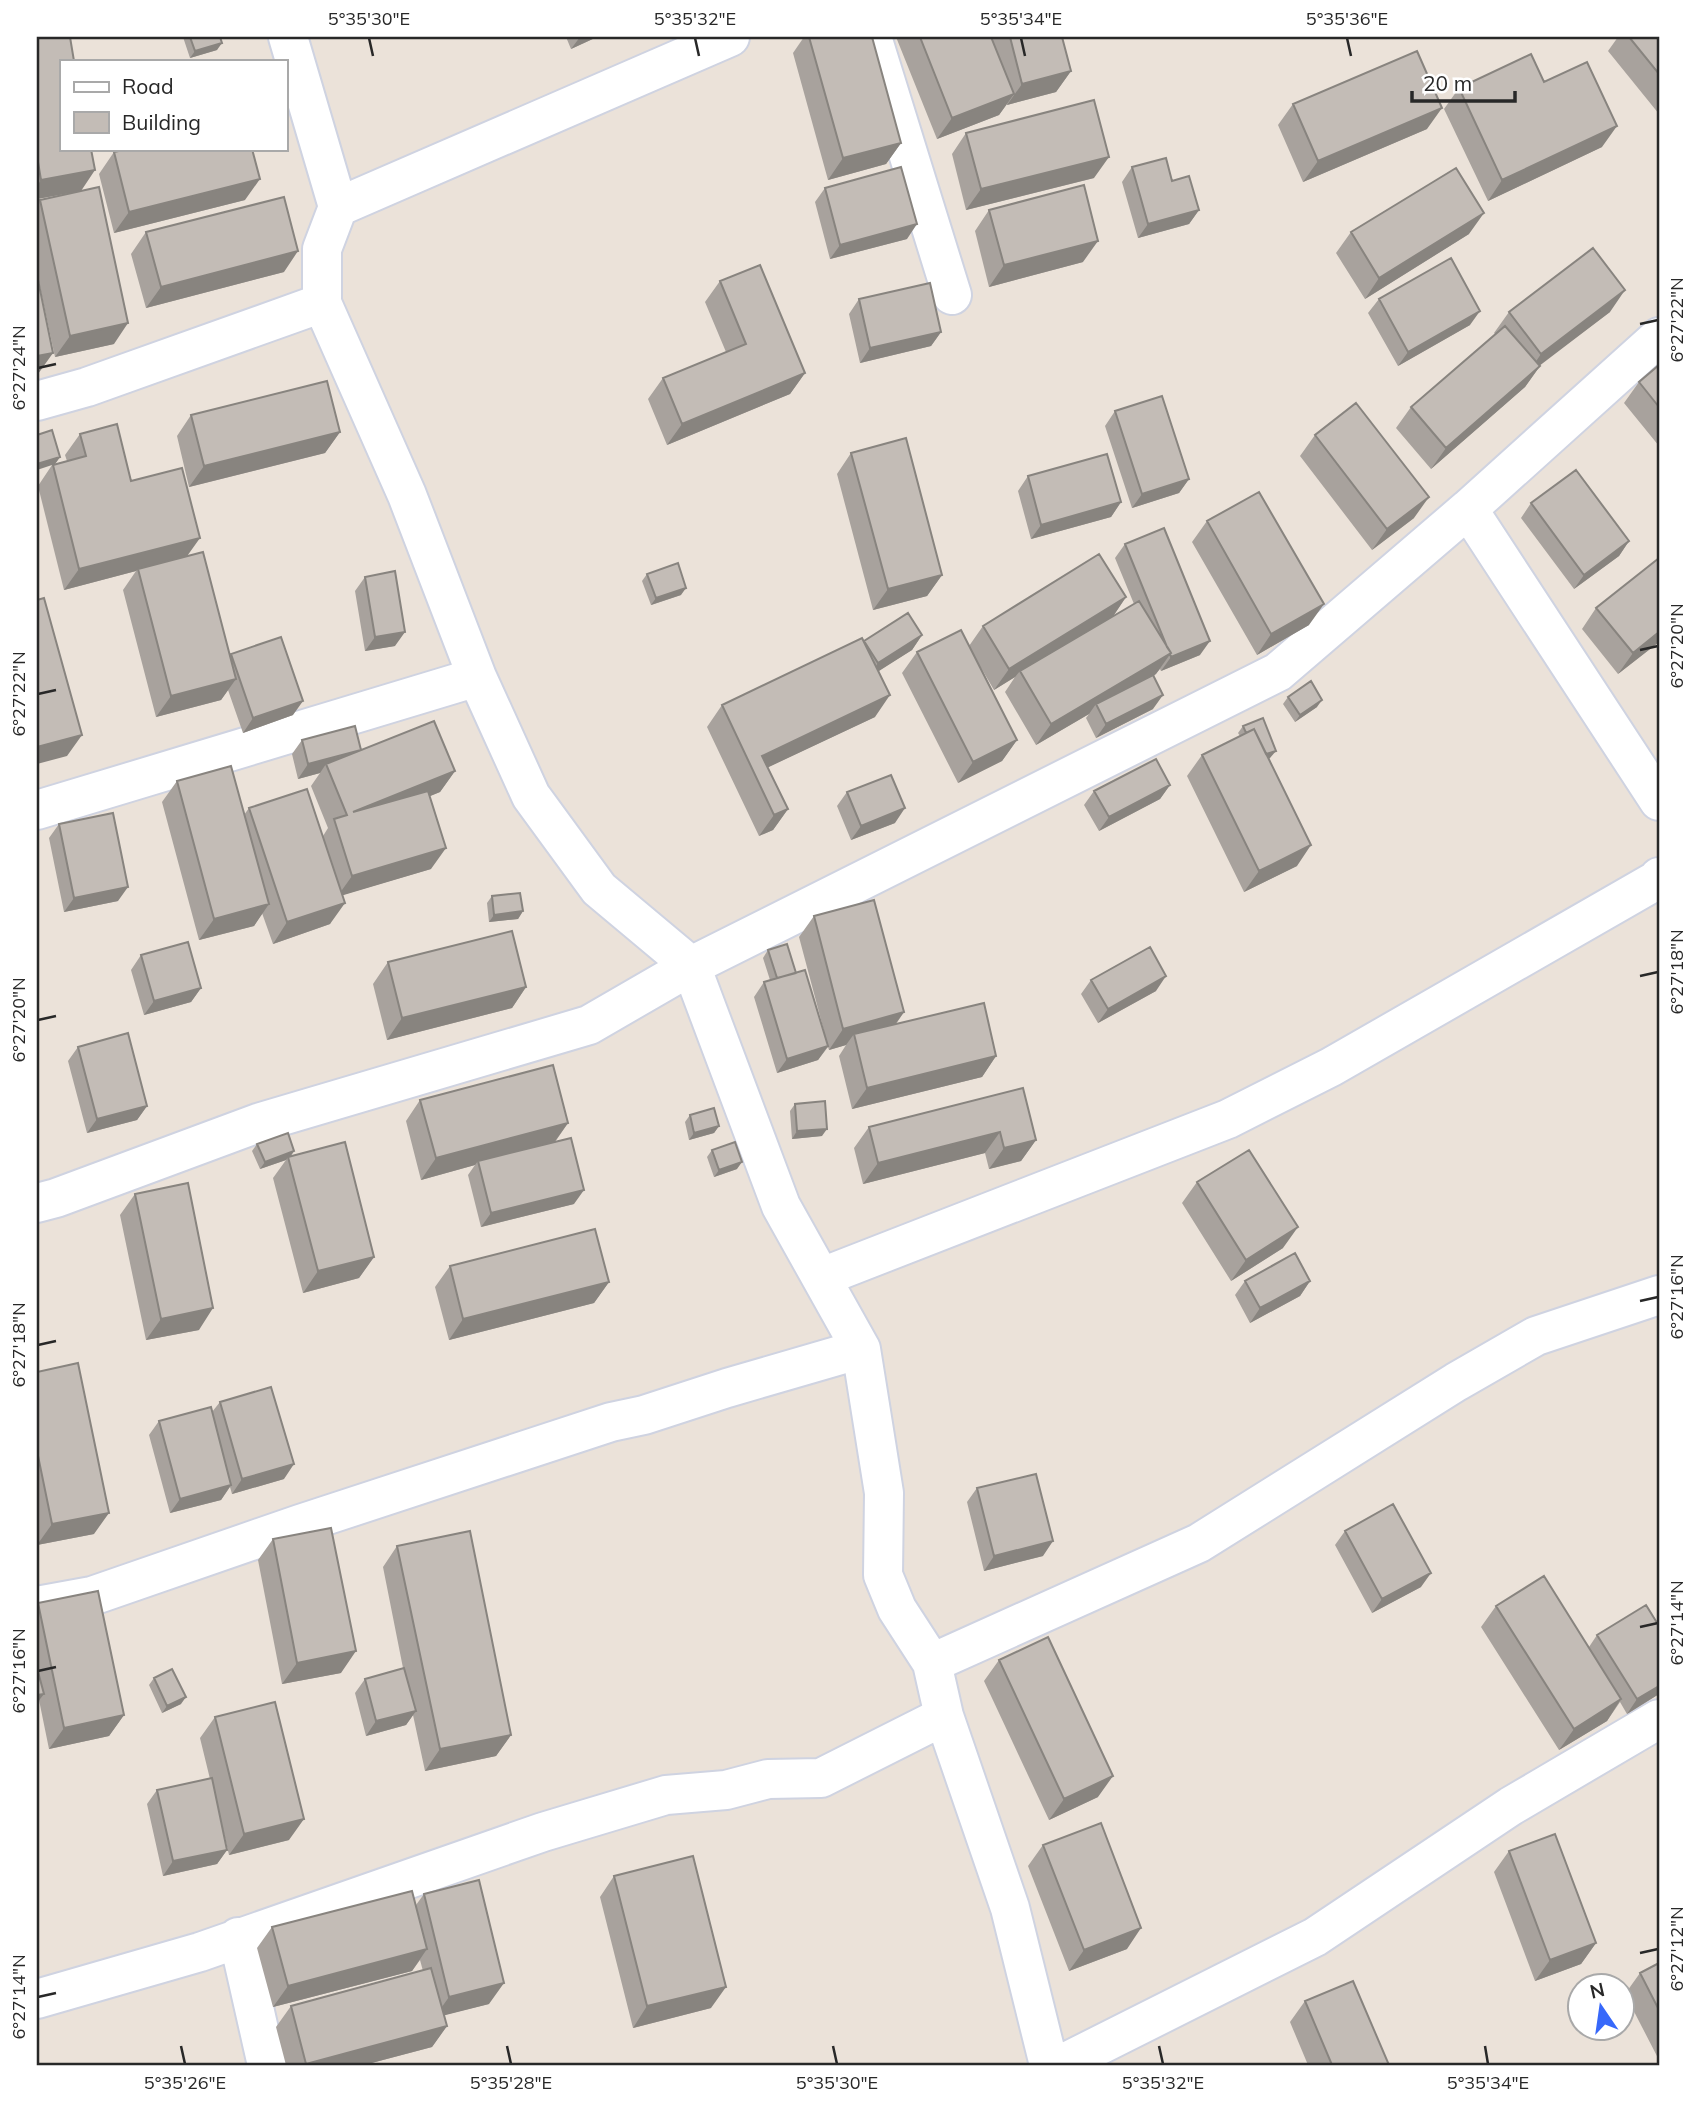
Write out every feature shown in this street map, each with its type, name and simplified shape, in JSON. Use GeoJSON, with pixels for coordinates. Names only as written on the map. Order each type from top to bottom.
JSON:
{"type":"FeatureCollection","features":[{"type":"Feature","properties":{"kind":"street"},"geometry":{"type":"LineString","coordinates":[[288,37],[338,207],[322,249],[322,303],[407,495],[477,677],[531,796],[598,889],[691,966],[781,1206],[861,1349],[884,1493],[883,1575],[897,1609],[932,1663],[944,1716],[1010,1908],[1049,2065]]}},
{"type":"Feature","properties":{"kind":"street"},"geometry":{"type":"LineString","coordinates":[[338,207],[730,37]]}},
{"type":"Feature","properties":{"kind":"street"},"geometry":{"type":"LineString","coordinates":[[872,37],[952,295]]}},
{"type":"Feature","properties":{"kind":"street"},"geometry":{"type":"LineString","coordinates":[[37,401],[87,387],[322,303]]}},
{"type":"Feature","properties":{"kind":"street"},"geometry":{"type":"LineString","coordinates":[[37,1203],[258,1123],[589,1025],[691,966],[1278,672],[1468,509],[1659,337]]}},
{"type":"Feature","properties":{"kind":"street"},"geometry":{"type":"LineString","coordinates":[[1468,509],[1659,801]]}},
{"type":"Feature","properties":{"kind":"street"},"geometry":{"type":"LineString","coordinates":[[37,810],[477,677]]}},
{"type":"Feature","properties":{"kind":"street"},"geometry":{"type":"LineString","coordinates":[[822,1277],[1228,1119],[1331,1067],[1659,877]]}},
{"type":"Feature","properties":{"kind":"street"},"geometry":{"type":"LineString","coordinates":[[932,1663],[1199,1542],[1444,1389],[1536,1336],[1659,1295]]}},
{"type":"Feature","properties":{"kind":"street"},"geometry":{"type":"LineString","coordinates":[[37,1606],[92,1596],[313,1519],[611,1422],[644,1415],[861,1349]]}},
{"type":"Feature","properties":{"kind":"street"},"geometry":{"type":"LineString","coordinates":[[37,1999],[200,1952],[543,1832],[666,1795],[726,1790],[768,1779],[821,1778],[944,1716]]}},
{"type":"Feature","properties":{"kind":"street"},"geometry":{"type":"LineString","coordinates":[[1060,2065],[1315,1937],[1511,1806],[1659,1720]]}},
{"type":"Feature","properties":{"kind":"street"},"geometry":{"type":"LineString","coordinates":[[238,1937],[267,2065]]}},
{"type":"Feature","properties":{"kind":"building"},"geometry":{"type":"Polygon","coordinates":[[[37,37],[70,37],[74,60],[60,60],[60,150],[91,150],[95,170],[41,180],[37,156],[37,37]]]}},
{"type":"Feature","properties":{"kind":"building"},"geometry":{"type":"Polygon","coordinates":[[[190,37],[220,37],[222,43],[195,51],[190,37]]]}},
{"type":"Feature","properties":{"kind":"building"},"geometry":{"type":"Polygon","coordinates":[[[809,37],[872,37],[901,143],[843,158],[809,37]]]}},
{"type":"Feature","properties":{"kind":"building"},"geometry":{"type":"Polygon","coordinates":[[[920,37],[991,37],[1014,94],[952,118],[920,37]]]}},
{"type":"Feature","properties":{"kind":"building"},"geometry":{"type":"Polygon","coordinates":[[[1010,37],[1062,37],[1071,71],[1022,84],[1010,37]]]}},
{"type":"Feature","properties":{"kind":"building"},"geometry":{"type":"Polygon","coordinates":[[[1629,37],[1659,37],[1659,74],[1629,37]]]}},
{"type":"Feature","properties":{"kind":"building"},"geometry":{"type":"Polygon","coordinates":[[[1417,51],[1442,108],[1318,161],[1293,104],[1417,51]]]}},
{"type":"Feature","properties":{"kind":"building"},"geometry":{"type":"Polygon","coordinates":[[[1531,54],[1544,82],[1587,62],[1617,126],[1502,180],[1459,88],[1531,54]]]}},
{"type":"Feature","properties":{"kind":"building"},"geometry":{"type":"Polygon","coordinates":[[[1094,100],[1109,157],[981,189],[966,133],[1094,100]]]}},
{"type":"Feature","properties":{"kind":"building"},"geometry":{"type":"Polygon","coordinates":[[[252,150],[260,179],[129,212],[114,152],[252,150]]]}},
{"type":"Feature","properties":{"kind":"building"},"geometry":{"type":"Polygon","coordinates":[[[1166,158],[1172,181],[1189,176],[1199,210],[1148,224],[1132,167],[1166,158]]]}},
{"type":"Feature","properties":{"kind":"building"},"geometry":{"type":"Polygon","coordinates":[[[901,167],[917,224],[840,245],[825,188],[901,167]]]}},
{"type":"Feature","properties":{"kind":"building"},"geometry":{"type":"Polygon","coordinates":[[[1456,168],[1484,213],[1379,278],[1351,232],[1456,168]]]}},
{"type":"Feature","properties":{"kind":"building"},"geometry":{"type":"Polygon","coordinates":[[[1084,185],[1098,241],[1004,265],[989,210],[1084,185]]]}},
{"type":"Feature","properties":{"kind":"building"},"geometry":{"type":"Polygon","coordinates":[[[99,187],[128,323],[70,336],[40,200],[99,187]]]}},
{"type":"Feature","properties":{"kind":"building"},"geometry":{"type":"Polygon","coordinates":[[[284,197],[298,251],[161,287],[146,232],[284,197]]]}},
{"type":"Feature","properties":{"kind":"building"},"geometry":{"type":"Polygon","coordinates":[[[1593,248],[1625,290],[1541,354],[1509,312],[1593,248]]]}},
{"type":"Feature","properties":{"kind":"building"},"geometry":{"type":"Polygon","coordinates":[[[1451,258],[1480,311],[1408,352],[1379,299],[1451,258]]]}},
{"type":"Feature","properties":{"kind":"building"},"geometry":{"type":"Polygon","coordinates":[[[760,265],[805,373],[682,424],[663,378],[746,344],[720,281],[760,265]]]}},
{"type":"Feature","properties":{"kind":"building"},"geometry":{"type":"Polygon","coordinates":[[[37,275],[53,353],[37,356],[37,275]]]}},
{"type":"Feature","properties":{"kind":"building"},"geometry":{"type":"Polygon","coordinates":[[[930,283],[941,332],[870,348],[859,299],[930,283]]]}},
{"type":"Feature","properties":{"kind":"building"},"geometry":{"type":"Polygon","coordinates":[[[1505,326],[1540,366],[1446,448],[1411,407],[1505,326]]]}},
{"type":"Feature","properties":{"kind":"building"},"geometry":{"type":"Polygon","coordinates":[[[1659,365],[1659,407],[1639,382],[1659,365]]]}},
{"type":"Feature","properties":{"kind":"building"},"geometry":{"type":"Polygon","coordinates":[[[327,381],[340,432],[204,466],[191,415],[327,381]]]}},
{"type":"Feature","properties":{"kind":"building"},"geometry":{"type":"Polygon","coordinates":[[[1162,396],[1189,479],[1142,494],[1115,411],[1162,396]]]}},
{"type":"Feature","properties":{"kind":"building"},"geometry":{"type":"Polygon","coordinates":[[[1356,403],[1429,497],[1387,529],[1315,435],[1356,403]]]}},
{"type":"Feature","properties":{"kind":"building"},"geometry":{"type":"Polygon","coordinates":[[[117,424],[131,481],[182,468],[200,538],[79,569],[53,465],[86,456],[80,434],[117,424]]]}},
{"type":"Feature","properties":{"kind":"building"},"geometry":{"type":"Polygon","coordinates":[[[52,430],[60,457],[37,464],[37,435],[52,430]]]}},
{"type":"Feature","properties":{"kind":"building"},"geometry":{"type":"Polygon","coordinates":[[[906,438],[942,575],[888,589],[851,453],[906,438]]]}},
{"type":"Feature","properties":{"kind":"building"},"geometry":{"type":"Polygon","coordinates":[[[1107,454],[1121,502],[1041,525],[1028,476],[1107,454]]]}},
{"type":"Feature","properties":{"kind":"building"},"geometry":{"type":"Polygon","coordinates":[[[1576,470],[1629,541],[1584,575],[1531,503],[1576,470]]]}},
{"type":"Feature","properties":{"kind":"building"},"geometry":{"type":"Polygon","coordinates":[[[1259,492],[1324,604],[1271,634],[1207,521],[1259,492]]]}},
{"type":"Feature","properties":{"kind":"building"},"geometry":{"type":"Polygon","coordinates":[[[1164,528],[1210,641],[1171,657],[1125,544],[1164,528]]]}},
{"type":"Feature","properties":{"kind":"building"},"geometry":{"type":"Polygon","coordinates":[[[203,552],[236,679],[171,696],[138,569],[203,552]]]}},
{"type":"Feature","properties":{"kind":"building"},"geometry":{"type":"Polygon","coordinates":[[[1099,554],[1126,597],[1009,669],[983,626],[1099,554]]]}},
{"type":"Feature","properties":{"kind":"building"},"geometry":{"type":"Polygon","coordinates":[[[1659,558],[1659,632],[1633,653],[1596,608],[1659,558]]]}},
{"type":"Feature","properties":{"kind":"building"},"geometry":{"type":"Polygon","coordinates":[[[678,563],[686,588],[656,598],[647,574],[678,563]]]}},
{"type":"Feature","properties":{"kind":"building"},"geometry":{"type":"Polygon","coordinates":[[[395,571],[405,632],[375,637],[365,577],[395,571]]]}},
{"type":"Feature","properties":{"kind":"building"},"geometry":{"type":"Polygon","coordinates":[[[44,598],[82,735],[37,747],[37,600],[44,598]]]}},
{"type":"Feature","properties":{"kind":"building"},"geometry":{"type":"Polygon","coordinates":[[[1139,601],[1171,653],[1051,724],[1020,671],[1139,601]]]}},
{"type":"Feature","properties":{"kind":"building"},"geometry":{"type":"Polygon","coordinates":[[[908,613],[922,635],[878,663],[864,641],[908,613]]]}},
{"type":"Feature","properties":{"kind":"building"},"geometry":{"type":"Polygon","coordinates":[[[961,630],[1017,740],[973,762],[917,652],[961,630]]]}},
{"type":"Feature","properties":{"kind":"building"},"geometry":{"type":"Polygon","coordinates":[[[281,637],[303,701],[253,718],[231,654],[281,637]]]}},
{"type":"Feature","properties":{"kind":"building"},"geometry":{"type":"Polygon","coordinates":[[[862,638],[890,695],[762,756],[788,809],[774,815],[722,705],[862,638]]]}},
{"type":"Feature","properties":{"kind":"building"},"geometry":{"type":"Polygon","coordinates":[[[1153,675],[1163,695],[1106,724],[1096,704],[1153,675]]]}},
{"type":"Feature","properties":{"kind":"building"},"geometry":{"type":"Polygon","coordinates":[[[1311,681],[1322,700],[1300,715],[1288,697],[1311,681]]]}},
{"type":"Feature","properties":{"kind":"building"},"geometry":{"type":"Polygon","coordinates":[[[1263,718],[1276,751],[1266,754],[1254,729],[1246,733],[1243,726],[1263,718]]]}},
{"type":"Feature","properties":{"kind":"building"},"geometry":{"type":"Polygon","coordinates":[[[434,721],[455,771],[353,812],[428,791],[446,848],[352,876],[334,819],[347,815],[326,764],[434,721]]]}},
{"type":"Feature","properties":{"kind":"building"},"geometry":{"type":"Polygon","coordinates":[[[355,726],[361,750],[308,764],[302,740],[355,726]]]}},
{"type":"Feature","properties":{"kind":"building"},"geometry":{"type":"Polygon","coordinates":[[[1254,729],[1311,845],[1259,871],[1202,755],[1254,729]]]}},
{"type":"Feature","properties":{"kind":"building"},"geometry":{"type":"Polygon","coordinates":[[[1156,759],[1170,785],[1109,817],[1094,791],[1156,759]]]}},
{"type":"Feature","properties":{"kind":"building"},"geometry":{"type":"Polygon","coordinates":[[[231,766],[269,904],[214,919],[177,781],[231,766]]]}},
{"type":"Feature","properties":{"kind":"building"},"geometry":{"type":"Polygon","coordinates":[[[891,775],[905,808],[861,826],[847,792],[891,775]]]}},
{"type":"Feature","properties":{"kind":"building"},"geometry":{"type":"Polygon","coordinates":[[[307,789],[345,903],[287,922],[249,808],[307,789]]]}},
{"type":"Feature","properties":{"kind":"building"},"geometry":{"type":"Polygon","coordinates":[[[113,813],[128,887],[74,898],[59,824],[113,813]]]}},
{"type":"Feature","properties":{"kind":"building"},"geometry":{"type":"Polygon","coordinates":[[[520,893],[523,911],[494,915],[492,896],[520,893]]]}},
{"type":"Feature","properties":{"kind":"building"},"geometry":{"type":"Polygon","coordinates":[[[874,900],[904,1012],[843,1029],[814,916],[874,900]]]}},
{"type":"Feature","properties":{"kind":"building"},"geometry":{"type":"Polygon","coordinates":[[[512,931],[526,987],[402,1018],[388,962],[512,931]]]}},
{"type":"Feature","properties":{"kind":"building"},"geometry":{"type":"Polygon","coordinates":[[[188,942],[201,988],[154,1001],[141,955],[188,942]]]}},
{"type":"Feature","properties":{"kind":"building"},"geometry":{"type":"Polygon","coordinates":[[[787,944],[796,973],[777,978],[768,950],[787,944]]]}},
{"type":"Feature","properties":{"kind":"building"},"geometry":{"type":"Polygon","coordinates":[[[1150,947],[1166,976],[1108,1009],[1091,980],[1150,947]]]}},
{"type":"Feature","properties":{"kind":"building"},"geometry":{"type":"Polygon","coordinates":[[[805,970],[828,1046],[787,1059],[764,982],[805,970]]]}},
{"type":"Feature","properties":{"kind":"building"},"geometry":{"type":"Polygon","coordinates":[[[984,1003],[996,1056],[867,1088],[854,1034],[984,1003]]]}},
{"type":"Feature","properties":{"kind":"building"},"geometry":{"type":"Polygon","coordinates":[[[128,1033],[147,1106],[97,1119],[78,1047],[128,1033]]]}},
{"type":"Feature","properties":{"kind":"building"},"geometry":{"type":"Polygon","coordinates":[[[553,1065],[568,1123],[436,1158],[420,1100],[553,1065]]]}},
{"type":"Feature","properties":{"kind":"building"},"geometry":{"type":"Polygon","coordinates":[[[1023,1088],[1036,1140],[1004,1148],[1000,1132],[878,1163],[869,1127],[1023,1088]]]}},
{"type":"Feature","properties":{"kind":"building"},"geometry":{"type":"Polygon","coordinates":[[[825,1101],[827,1129],[797,1131],[795,1104],[825,1101]]]}},
{"type":"Feature","properties":{"kind":"building"},"geometry":{"type":"Polygon","coordinates":[[[714,1108],[719,1126],[694,1133],[690,1115],[714,1108]]]}},
{"type":"Feature","properties":{"kind":"building"},"geometry":{"type":"Polygon","coordinates":[[[288,1133],[294,1151],[265,1162],[257,1144],[288,1133]]]}},
{"type":"Feature","properties":{"kind":"building"},"geometry":{"type":"Polygon","coordinates":[[[571,1138],[584,1190],[491,1213],[478,1161],[571,1138]]]}},
{"type":"Feature","properties":{"kind":"building"},"geometry":{"type":"Polygon","coordinates":[[[345,1142],[374,1257],[318,1271],[288,1157],[345,1142]]]}},
{"type":"Feature","properties":{"kind":"building"},"geometry":{"type":"Polygon","coordinates":[[[735,1142],[742,1162],[719,1170],[712,1150],[735,1142]]]}},
{"type":"Feature","properties":{"kind":"building"},"geometry":{"type":"Polygon","coordinates":[[[1249,1150],[1298,1227],[1246,1260],[1197,1182],[1249,1150]]]}},
{"type":"Feature","properties":{"kind":"building"},"geometry":{"type":"Polygon","coordinates":[[[188,1183],[213,1308],[161,1319],[135,1194],[188,1183]]]}},
{"type":"Feature","properties":{"kind":"building"},"geometry":{"type":"Polygon","coordinates":[[[595,1229],[609,1282],[463,1319],[450,1266],[595,1229]]]}},
{"type":"Feature","properties":{"kind":"building"},"geometry":{"type":"Polygon","coordinates":[[[1295,1253],[1310,1281],[1260,1308],[1245,1281],[1295,1253]]]}},
{"type":"Feature","properties":{"kind":"building"},"geometry":{"type":"Polygon","coordinates":[[[78,1363],[109,1513],[52,1524],[37,1451],[37,1372],[78,1363]]]}},
{"type":"Feature","properties":{"kind":"building"},"geometry":{"type":"Polygon","coordinates":[[[271,1387],[294,1464],[242,1479],[220,1402],[271,1387]]]}},
{"type":"Feature","properties":{"kind":"building"},"geometry":{"type":"Polygon","coordinates":[[[211,1407],[231,1485],[180,1499],[159,1421],[211,1407]]]}},
{"type":"Feature","properties":{"kind":"building"},"geometry":{"type":"Polygon","coordinates":[[[1036,1474],[1053,1541],[994,1556],[977,1488],[1036,1474]]]}},
{"type":"Feature","properties":{"kind":"building"},"geometry":{"type":"Polygon","coordinates":[[[1393,1504],[1431,1573],[1382,1599],[1345,1531],[1393,1504]]]}},
{"type":"Feature","properties":{"kind":"building"},"geometry":{"type":"Polygon","coordinates":[[[331,1528],[356,1651],[297,1663],[273,1539],[331,1528]]]}},
{"type":"Feature","properties":{"kind":"building"},"geometry":{"type":"Polygon","coordinates":[[[470,1531],[511,1735],[440,1749],[397,1546],[470,1531]]]}},
{"type":"Feature","properties":{"kind":"building"},"geometry":{"type":"Polygon","coordinates":[[[1544,1576],[1621,1699],[1574,1729],[1496,1606],[1544,1576]]]}},
{"type":"Feature","properties":{"kind":"building"},"geometry":{"type":"Polygon","coordinates":[[[98,1591],[124,1715],[64,1728],[38,1603],[98,1591]]]}},
{"type":"Feature","properties":{"kind":"building"},"geometry":{"type":"Polygon","coordinates":[[[1646,1605],[1659,1626],[1659,1686],[1637,1699],[1597,1635],[1646,1605]]]}},
{"type":"Feature","properties":{"kind":"building"},"geometry":{"type":"Polygon","coordinates":[[[1048,1637],[1113,1776],[1064,1799],[999,1660],[1048,1637]]]}},
{"type":"Feature","properties":{"kind":"building"},"geometry":{"type":"Polygon","coordinates":[[[37,1668],[44,1694],[37,1695],[37,1668]]]}},
{"type":"Feature","properties":{"kind":"building"},"geometry":{"type":"Polygon","coordinates":[[[404,1668],[416,1711],[376,1721],[365,1679],[404,1668]]]}},
{"type":"Feature","properties":{"kind":"building"},"geometry":{"type":"Polygon","coordinates":[[[172,1669],[186,1697],[167,1706],[154,1678],[172,1669]]]}},
{"type":"Feature","properties":{"kind":"building"},"geometry":{"type":"Polygon","coordinates":[[[275,1702],[304,1819],[244,1834],[215,1717],[275,1702]]]}},
{"type":"Feature","properties":{"kind":"building"},"geometry":{"type":"Polygon","coordinates":[[[212,1778],[227,1850],[173,1861],[157,1790],[212,1778]]]}},
{"type":"Feature","properties":{"kind":"building"},"geometry":{"type":"Polygon","coordinates":[[[1101,1823],[1141,1928],[1084,1950],[1043,1845],[1101,1823]]]}},
{"type":"Feature","properties":{"kind":"building"},"geometry":{"type":"Polygon","coordinates":[[[1555,1834],[1596,1943],[1550,1960],[1509,1851],[1555,1834]]]}},
{"type":"Feature","properties":{"kind":"building"},"geometry":{"type":"Polygon","coordinates":[[[693,1856],[726,1987],[647,2006],[614,1876],[693,1856]]]}},
{"type":"Feature","properties":{"kind":"building"},"geometry":{"type":"Polygon","coordinates":[[[479,1880],[504,1983],[449,1997],[424,1894],[479,1880]]]}},
{"type":"Feature","properties":{"kind":"building"},"geometry":{"type":"Polygon","coordinates":[[[412,1891],[427,1949],[288,1986],[272,1927],[412,1891]]]}},
{"type":"Feature","properties":{"kind":"building"},"geometry":{"type":"Polygon","coordinates":[[[1659,1963],[1659,2010],[1640,1973],[1659,1963]]]}},
{"type":"Feature","properties":{"kind":"building"},"geometry":{"type":"Polygon","coordinates":[[[431,1968],[447,2026],[306,2064],[291,2006],[431,1968]]]}},
{"type":"Feature","properties":{"kind":"building"},"geometry":{"type":"Polygon","coordinates":[[[1353,1981],[1389,2065],[1332,2065],[1305,2001],[1353,1981]]]}}]}
